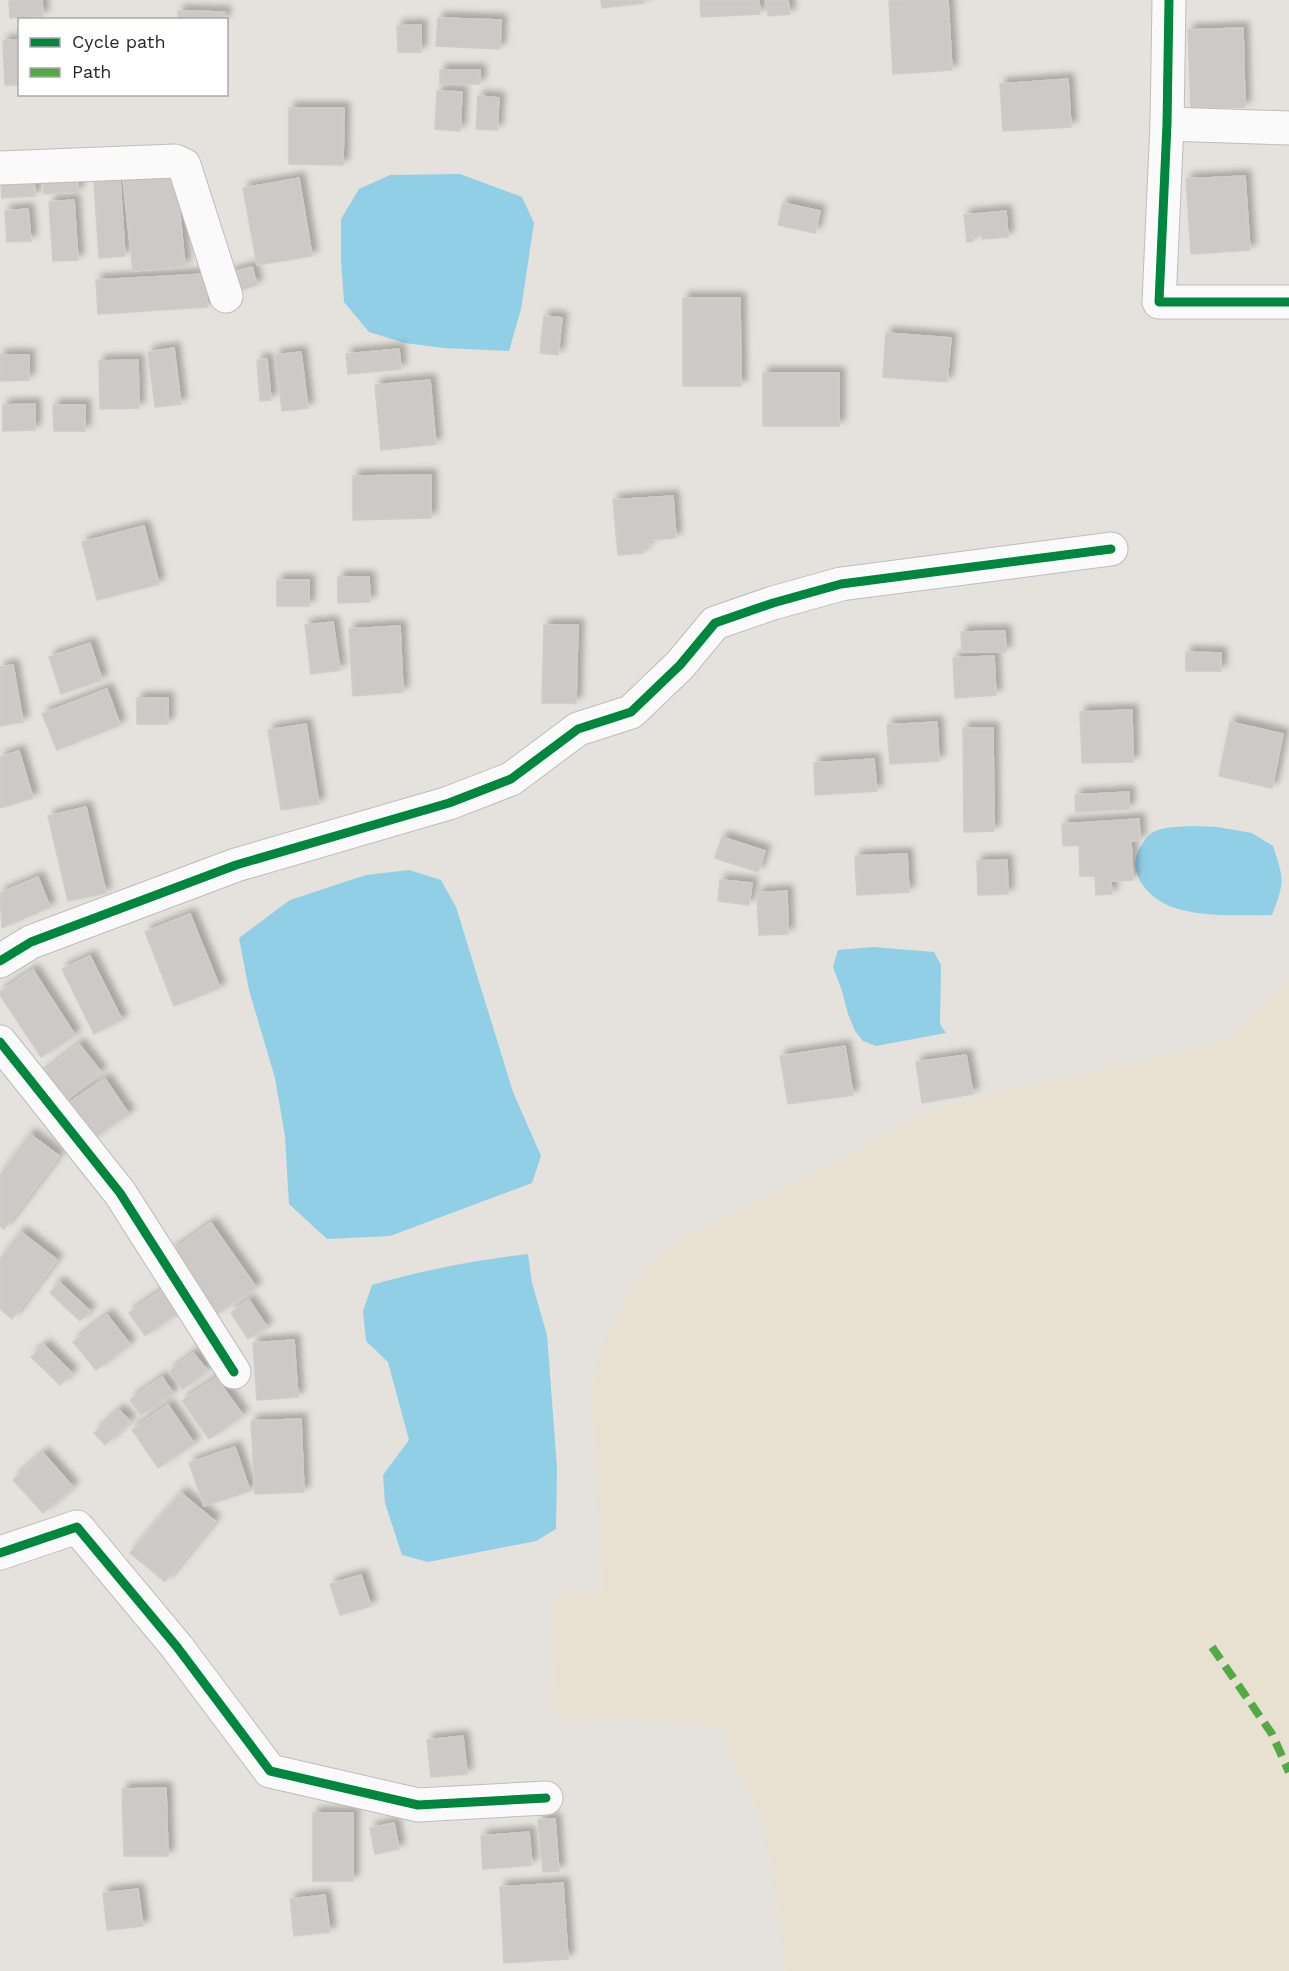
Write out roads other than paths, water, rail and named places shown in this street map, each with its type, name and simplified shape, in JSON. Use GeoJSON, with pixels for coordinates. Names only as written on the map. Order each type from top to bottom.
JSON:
{"type":"FeatureCollection","features":[{"type":"Feature","properties":{"kind":"street"},"geometry":{"type":"LineString","coordinates":[[1169,0],[1167,124],[1159,302],[1289,302]]}},
{"type":"Feature","properties":{"kind":"street"},"geometry":{"type":"LineString","coordinates":[[1167,124],[1289,128]]}},
{"type":"Feature","properties":{"kind":"street"},"geometry":{"type":"LineString","coordinates":[[0,168],[175,161],[184,165],[226,296]]}},
{"type":"Feature","properties":{"kind":"street"},"geometry":{"type":"LineString","coordinates":[[0,961],[31,942],[236,865],[448,803],[511,779],[578,729],[631,712],[680,665],[715,623],[773,603],[841,584],[1111,549]]}},
{"type":"Feature","properties":{"kind":"street"},"geometry":{"type":"LineString","coordinates":[[0,1042],[120,1193],[234,1372]]}},
{"type":"Feature","properties":{"kind":"street"},"geometry":{"type":"LineString","coordinates":[[0,1552],[77,1527],[177,1647],[270,1772],[418,1805],[546,1798]]}},
{"type":"Feature","properties":{"kind":"water"},"geometry":{"type":"Polygon","coordinates":[[[460,174],[522,197],[534,223],[521,309],[509,351],[444,348],[405,343],[369,332],[344,302],[341,219],[359,189],[390,175],[460,174]]]}},
{"type":"Feature","properties":{"kind":"water"},"geometry":{"type":"Polygon","coordinates":[[[1192,826],[1217,827],[1252,833],[1273,846],[1282,880],[1272,915],[1222,915],[1184,911],[1163,903],[1147,891],[1137,875],[1135,866],[1136,856],[1146,838],[1163,829],[1192,826]]]}},
{"type":"Feature","properties":{"kind":"water"},"geometry":{"type":"Polygon","coordinates":[[[409,870],[441,880],[456,907],[513,1092],[541,1156],[532,1183],[390,1236],[327,1239],[289,1204],[285,1136],[275,1078],[249,990],[239,938],[290,900],[366,875],[409,870]]]}},
{"type":"Feature","properties":{"kind":"water"},"geometry":{"type":"Polygon","coordinates":[[[873,947],[934,952],[941,965],[940,1024],[946,1033],[876,1046],[863,1041],[855,1031],[848,1014],[833,967],[838,950],[873,947]]]}},
{"type":"Feature","properties":{"kind":"water"},"geometry":{"type":"Polygon","coordinates":[[[528,1254],[532,1283],[547,1335],[557,1468],[556,1529],[536,1541],[428,1562],[402,1555],[385,1503],[383,1475],[409,1440],[388,1362],[366,1341],[363,1311],[372,1285],[450,1266],[528,1254]]]}}]}
